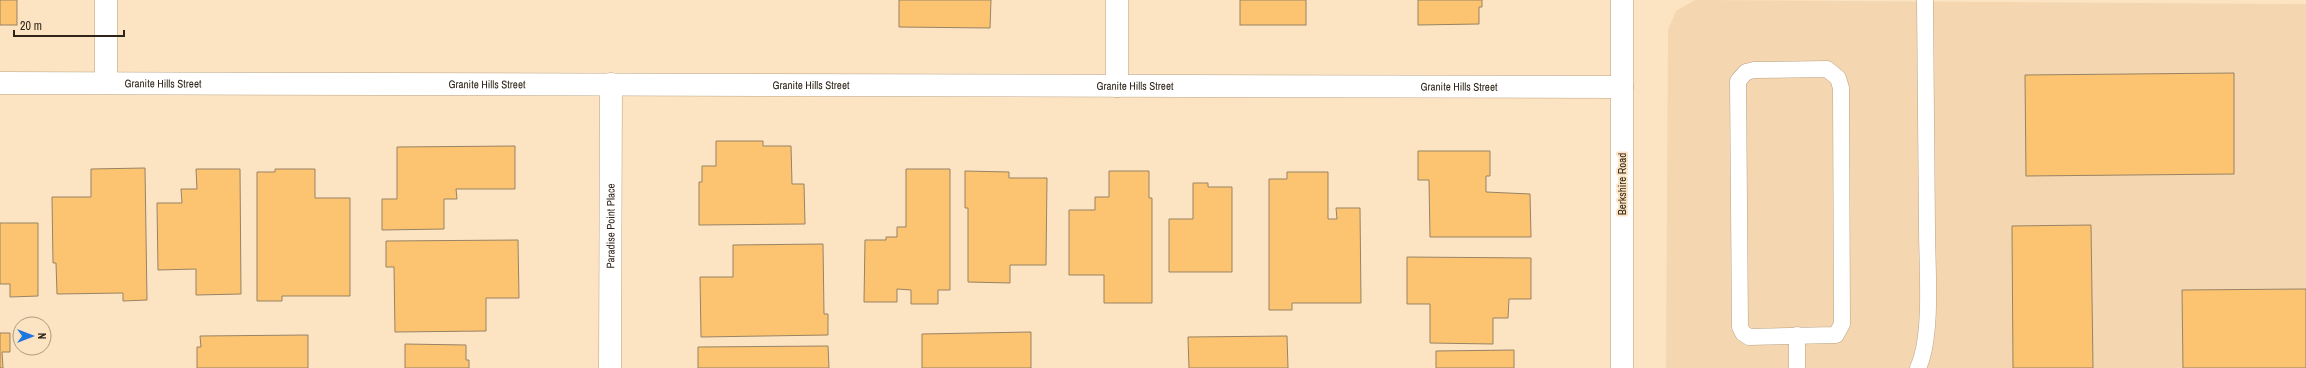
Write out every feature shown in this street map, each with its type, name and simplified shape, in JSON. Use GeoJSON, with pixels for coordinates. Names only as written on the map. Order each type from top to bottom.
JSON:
{"type":"FeatureCollection","features":[{"type":"Feature","properties":{"kind":"street"},"geometry":{"type":"LineString","coordinates":[[106,0],[106,83]]}},
{"type":"Feature","properties":{"kind":"street"},"geometry":{"type":"LineString","coordinates":[[1117,0],[1117,86]]}},
{"type":"Feature","properties":{"kind":"street","name":"Berkshire Road"},"geometry":{"type":"LineString","coordinates":[[1622,0],[1622,368]]}},
{"type":"Feature","properties":{"kind":"street","name":"Granite Hills Street"},"geometry":{"type":"LineString","coordinates":[[0,83],[1622,87]]}},
{"type":"Feature","properties":{"kind":"street","name":"Paradise Point Place"},"geometry":{"type":"LineString","coordinates":[[610,368],[611,84]]}},
{"type":"Feature","properties":{"kind":"lane"},"geometry":{"type":"LineString","coordinates":[[1918,368],[1921,360],[1926,331],[1927,282],[1925,0]]}},
{"type":"Feature","properties":{"kind":"lane"},"geometry":{"type":"LineString","coordinates":[[1827,68],[1838,78],[1841,88],[1842,324],[1836,335],[1797,335],[1749,337],[1743,333],[1740,327],[1738,81],[1741,76],[1754,70],[1827,68]]}},
{"type":"Feature","properties":{"kind":"lane"},"geometry":{"type":"LineString","coordinates":[[1797,335],[1797,368]]}},
{"type":"Feature","properties":{"kind":"shaded area"},"geometry":{"type":"Polygon","coordinates":[[[1695,0],[2306,4],[2306,368],[1666,368],[1668,30],[1676,11],[1695,0]]]}},
{"type":"Feature","properties":{"kind":"building"},"geometry":{"type":"Polygon","coordinates":[[[0,0],[17,0],[17,25],[0,25],[0,0]]]}},
{"type":"Feature","properties":{"kind":"building"},"geometry":{"type":"Polygon","coordinates":[[[899,0],[991,0],[990,28],[899,27],[899,0]]]}},
{"type":"Feature","properties":{"kind":"building"},"geometry":{"type":"Polygon","coordinates":[[[1240,0],[1306,0],[1306,25],[1240,25],[1240,0]]]}},
{"type":"Feature","properties":{"kind":"building"},"geometry":{"type":"Polygon","coordinates":[[[1418,0],[1482,0],[1482,7],[1479,7],[1479,24],[1418,25],[1418,0]]]}},
{"type":"Feature","properties":{"kind":"building"},"geometry":{"type":"Polygon","coordinates":[[[2234,73],[2234,174],[2026,176],[2025,75],[2234,73]]]}},
{"type":"Feature","properties":{"kind":"building"},"geometry":{"type":"Polygon","coordinates":[[[716,141],[763,141],[763,146],[791,146],[792,184],[804,184],[805,224],[699,225],[699,182],[702,182],[702,166],[716,166],[716,141]]]}},
{"type":"Feature","properties":{"kind":"building"},"geometry":{"type":"Polygon","coordinates":[[[515,146],[515,189],[456,189],[457,199],[444,199],[444,229],[382,230],[382,199],[397,199],[397,147],[515,146]]]}},
{"type":"Feature","properties":{"kind":"building"},"geometry":{"type":"Polygon","coordinates":[[[1418,151],[1490,151],[1490,176],[1486,176],[1486,192],[1530,194],[1531,237],[1430,237],[1429,180],[1418,180],[1418,151]]]}},
{"type":"Feature","properties":{"kind":"building"},"geometry":{"type":"Polygon","coordinates":[[[145,168],[147,300],[123,301],[123,293],[57,294],[56,263],[53,263],[52,197],[91,197],[91,169],[145,168]]]}},
{"type":"Feature","properties":{"kind":"building"},"geometry":{"type":"Polygon","coordinates":[[[196,169],[240,169],[241,294],[196,295],[196,269],[158,270],[157,203],[182,203],[181,189],[197,189],[196,169]]]}},
{"type":"Feature","properties":{"kind":"building"},"geometry":{"type":"Polygon","coordinates":[[[275,169],[315,169],[315,198],[350,198],[350,296],[282,296],[282,301],[257,301],[257,172],[275,172],[275,169]]]}},
{"type":"Feature","properties":{"kind":"building"},"geometry":{"type":"Polygon","coordinates":[[[906,169],[950,169],[950,290],[938,290],[938,304],[911,304],[911,290],[897,289],[897,302],[864,302],[865,240],[886,240],[886,237],[897,237],[897,227],[906,227],[906,169]]]}},
{"type":"Feature","properties":{"kind":"building"},"geometry":{"type":"Polygon","coordinates":[[[965,171],[1009,172],[1009,178],[1047,178],[1046,265],[1010,265],[1010,283],[968,282],[968,208],[965,208],[965,171]]]}},
{"type":"Feature","properties":{"kind":"building"},"geometry":{"type":"Polygon","coordinates":[[[1109,171],[1149,171],[1149,198],[1152,198],[1152,303],[1104,303],[1104,275],[1069,275],[1069,210],[1095,210],[1095,197],[1109,197],[1109,171]]]}},
{"type":"Feature","properties":{"kind":"building"},"geometry":{"type":"Polygon","coordinates":[[[1287,172],[1328,172],[1328,219],[1337,219],[1336,208],[1360,208],[1361,303],[1292,303],[1292,310],[1269,310],[1269,179],[1287,179],[1287,172]]]}},
{"type":"Feature","properties":{"kind":"building"},"geometry":{"type":"Polygon","coordinates":[[[1193,183],[1208,183],[1208,187],[1232,187],[1232,272],[1169,272],[1169,219],[1193,219],[1193,183]]]}},
{"type":"Feature","properties":{"kind":"building"},"geometry":{"type":"Polygon","coordinates":[[[0,223],[38,223],[38,296],[10,297],[10,284],[0,284],[0,223]]]}},
{"type":"Feature","properties":{"kind":"building"},"geometry":{"type":"Polygon","coordinates":[[[2091,225],[2093,368],[2013,368],[2012,226],[2091,225]]]}},
{"type":"Feature","properties":{"kind":"building"},"geometry":{"type":"Polygon","coordinates":[[[518,240],[519,298],[486,298],[486,331],[395,332],[394,267],[386,267],[386,241],[518,240]]]}},
{"type":"Feature","properties":{"kind":"building"},"geometry":{"type":"Polygon","coordinates":[[[823,244],[824,314],[828,314],[828,335],[701,337],[700,277],[733,277],[733,245],[823,244]]]}},
{"type":"Feature","properties":{"kind":"building"},"geometry":{"type":"Polygon","coordinates":[[[1407,257],[1531,258],[1531,299],[1509,299],[1508,318],[1493,318],[1493,344],[1430,343],[1430,304],[1407,304],[1407,257]]]}},
{"type":"Feature","properties":{"kind":"building"},"geometry":{"type":"Polygon","coordinates":[[[2306,289],[2306,368],[2183,368],[2182,290],[2306,289]]]}},
{"type":"Feature","properties":{"kind":"building"},"geometry":{"type":"Polygon","coordinates":[[[1031,332],[1031,368],[922,368],[922,334],[1031,332]]]}},
{"type":"Feature","properties":{"kind":"building"},"geometry":{"type":"Polygon","coordinates":[[[0,333],[10,333],[10,352],[2,352],[3,368],[0,368],[0,333]]]}},
{"type":"Feature","properties":{"kind":"building"},"geometry":{"type":"Polygon","coordinates":[[[308,335],[308,368],[197,368],[197,347],[201,347],[200,336],[308,335]]]}},
{"type":"Feature","properties":{"kind":"building"},"geometry":{"type":"Polygon","coordinates":[[[1287,336],[1288,368],[1189,368],[1188,337],[1287,336]]]}},
{"type":"Feature","properties":{"kind":"building"},"geometry":{"type":"Polygon","coordinates":[[[405,344],[466,345],[466,360],[469,360],[469,368],[405,368],[405,344]]]}},
{"type":"Feature","properties":{"kind":"building"},"geometry":{"type":"Polygon","coordinates":[[[828,346],[829,368],[698,368],[698,347],[828,346]]]}},
{"type":"Feature","properties":{"kind":"building"},"geometry":{"type":"Polygon","coordinates":[[[1514,350],[1514,368],[1436,368],[1436,351],[1514,350]]]}}]}
